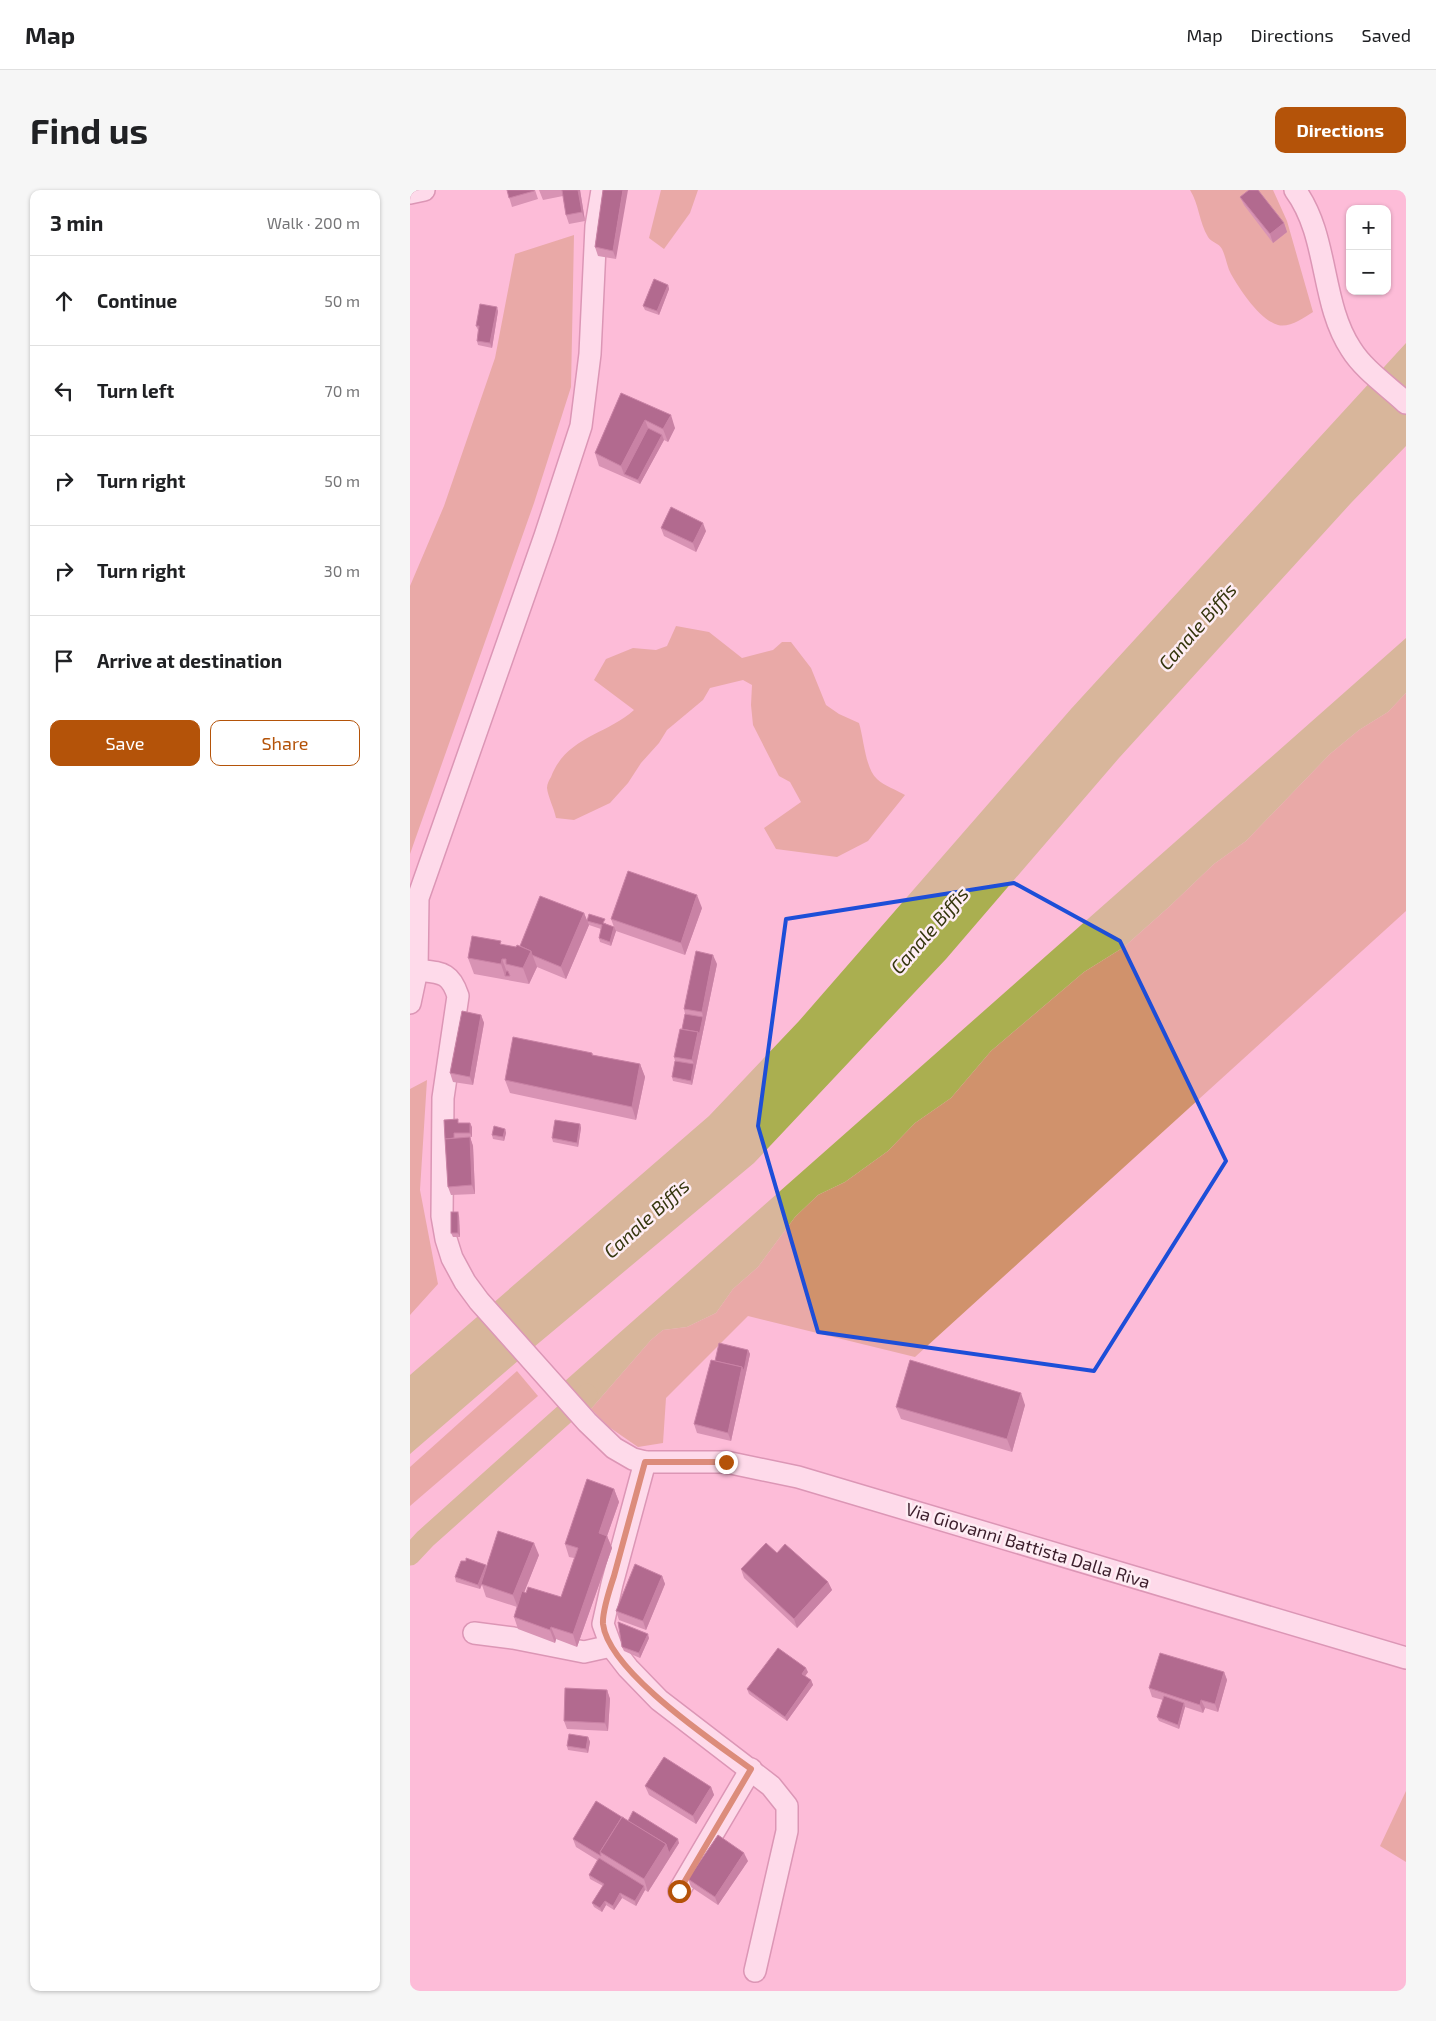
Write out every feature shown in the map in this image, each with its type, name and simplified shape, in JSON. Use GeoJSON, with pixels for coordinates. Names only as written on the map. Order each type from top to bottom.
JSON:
{"type":"FeatureCollection","features":[{"type":"Feature","properties":{"kind":"street"},"geometry":{"type":"LineString","coordinates":[[410,193],[424,190]]}},
{"type":"Feature","properties":{"kind":"street"},"geometry":{"type":"LineString","coordinates":[[410,1004],[417,970],[418,898],[542,545],[580,426],[590,354],[596,226],[602,190]]}},
{"type":"Feature","properties":{"kind":"street"},"geometry":{"type":"LineString","coordinates":[[1295,190],[1302,199],[1314,226],[1340,327],[1351,350],[1363,364],[1406,403]]}},
{"type":"Feature","properties":{"kind":"street","name":"Via Giovanni Battista Dalla Riva"},"geometry":{"type":"LineString","coordinates":[[417,970],[444,974],[454,982],[458,996],[443,1098],[442,1216],[452,1258],[465,1282],[479,1301],[587,1422],[614,1448],[633,1459],[645,1462],[726,1462],[798,1477],[1406,1658]]}},
{"type":"Feature","properties":{"kind":"street"},"geometry":{"type":"LineString","coordinates":[[645,1462],[603,1624],[611,1646],[628,1668],[659,1700],[751,1769],[771,1786],[786,1806],[787,1831],[755,1971]]}},
{"type":"Feature","properties":{"kind":"street"},"geometry":{"type":"LineString","coordinates":[[474,1632],[584,1652],[611,1646]]}},
{"type":"Feature","properties":{"kind":"street"},"geometry":{"type":"LineString","coordinates":[[679,1891],[751,1769]]}},
{"type":"Feature","properties":{"kind":"highlighted area"},"geometry":{"type":"Polygon","coordinates":[[[1014,883],[1120,941],[1226,1161],[1094,1371],[818,1332],[758,1126],[786,919],[1014,883]]]}},
{"type":"Feature","properties":{"kind":"shaded area"},"geometry":{"type":"Polygon","coordinates":[[[661,190],[698,190],[690,213],[664,249],[649,238],[661,190]]]}},
{"type":"Feature","properties":{"kind":"shaded area"},"geometry":{"type":"Polygon","coordinates":[[[1190,190],[1273,190],[1287,221],[1313,312],[1296,322],[1282,326],[1264,317],[1245,296],[1231,274],[1221,247],[1208,237],[1190,190]]]}},
{"type":"Feature","properties":{"kind":"shaded area"},"geometry":{"type":"Polygon","coordinates":[[[574,235],[571,387],[534,503],[410,854],[410,586],[444,506],[495,358],[515,254],[574,235]]]}},
{"type":"Feature","properties":{"kind":"shaded area"},"geometry":{"type":"Polygon","coordinates":[[[676,626],[709,632],[742,658],[773,650],[782,642],[791,642],[811,668],[826,705],[839,714],[859,723],[867,761],[873,774],[883,784],[905,795],[868,841],[837,857],[776,849],[764,828],[801,802],[790,782],[779,776],[753,725],[752,685],[743,680],[710,688],[703,700],[667,730],[628,783],[610,803],[574,820],[556,818],[547,785],[558,764],[566,753],[576,745],[634,710],[594,680],[606,659],[633,648],[656,650],[667,646],[676,626]]]}},
{"type":"Feature","properties":{"kind":"shaded area"},"geometry":{"type":"Polygon","coordinates":[[[1406,693],[1406,911],[915,1357],[748,1316],[666,1398],[663,1443],[638,1447],[609,1427],[591,1409],[651,1340],[663,1330],[687,1327],[716,1313],[733,1289],[758,1267],[795,1217],[818,1195],[845,1182],[888,1151],[915,1123],[951,1098],[991,1051],[1084,972],[1124,947],[1214,864],[1246,841],[1330,754],[1359,730],[1388,712],[1406,693]]]}},
{"type":"Feature","properties":{"kind":"shaded area"},"geometry":{"type":"Polygon","coordinates":[[[427,1080],[420,1190],[438,1284],[410,1315],[410,1089],[427,1080]]]}},
{"type":"Feature","properties":{"kind":"shaded area"},"geometry":{"type":"Polygon","coordinates":[[[517,1371],[538,1396],[410,1506],[410,1467],[517,1371]]]}},
{"type":"Feature","properties":{"kind":"shaded area"},"geometry":{"type":"Polygon","coordinates":[[[1406,1791],[1406,1862],[1380,1846],[1406,1791]]]}},
{"type":"Feature","properties":{"kind":"water","name":"Canale Biffis"},"geometry":{"type":"Polygon","coordinates":[[[1406,343],[1406,446],[1351,503],[1119,758],[946,959],[754,1163],[534,1347],[410,1454],[410,1375],[709,1116],[799,1021],[1071,709],[1406,343]]]}},
{"type":"Feature","properties":{"kind":"water"},"geometry":{"type":"Polygon","coordinates":[[[1406,638],[1406,693],[1388,712],[1359,730],[1330,754],[1246,841],[1214,864],[1124,947],[1084,972],[991,1051],[951,1098],[915,1123],[888,1151],[845,1182],[818,1195],[795,1217],[758,1267],[733,1289],[716,1313],[687,1327],[663,1330],[651,1340],[591,1409],[565,1381],[1406,638]]]}},
{"type":"Feature","properties":{"kind":"building"},"geometry":{"type":"Polygon","coordinates":[[[507,190],[534,190],[534,191],[509,198],[507,190]]]}},
{"type":"Feature","properties":{"kind":"building"},"geometry":{"type":"Polygon","coordinates":[[[562,190],[578,190],[582,212],[566,215],[562,190]]]}},
{"type":"Feature","properties":{"kind":"building"},"geometry":{"type":"Polygon","coordinates":[[[603,190],[623,190],[613,251],[595,247],[603,190]]]}},
{"type":"Feature","properties":{"kind":"building"},"geometry":{"type":"Polygon","coordinates":[[[1249,190],[1258,190],[1284,223],[1270,234],[1240,197],[1249,190]]]}},
{"type":"Feature","properties":{"kind":"building"},"geometry":{"type":"Polygon","coordinates":[[[654,279],[668,285],[657,311],[643,306],[654,279]]]}},
{"type":"Feature","properties":{"kind":"building"},"geometry":{"type":"Polygon","coordinates":[[[480,304],[497,307],[490,343],[477,341],[479,326],[476,326],[480,304]]]}},
{"type":"Feature","properties":{"kind":"building"},"geometry":{"type":"Polygon","coordinates":[[[621,393],[671,415],[663,429],[645,420],[621,466],[595,453],[621,393]]]}},
{"type":"Feature","properties":{"kind":"building"},"geometry":{"type":"Polygon","coordinates":[[[648,428],[662,435],[638,480],[624,474],[648,428]]]}},
{"type":"Feature","properties":{"kind":"building"},"geometry":{"type":"Polygon","coordinates":[[[671,507],[703,523],[693,543],[661,528],[671,507]]]}},
{"type":"Feature","properties":{"kind":"building"},"geometry":{"type":"Polygon","coordinates":[[[628,871],[697,895],[681,943],[611,919],[628,871]]]}},
{"type":"Feature","properties":{"kind":"building"},"geometry":{"type":"Polygon","coordinates":[[[540,896],[584,913],[561,967],[532,955],[531,951],[520,946],[540,896]]]}},
{"type":"Feature","properties":{"kind":"building"},"geometry":{"type":"Polygon","coordinates":[[[589,914],[605,919],[603,923],[614,927],[610,942],[599,938],[602,925],[587,921],[589,914]]]}},
{"type":"Feature","properties":{"kind":"building"},"geometry":{"type":"Polygon","coordinates":[[[472,936],[501,941],[500,944],[516,947],[517,945],[531,951],[523,968],[506,964],[506,959],[502,959],[501,964],[468,958],[472,936]]]}},
{"type":"Feature","properties":{"kind":"building"},"geometry":{"type":"Polygon","coordinates":[[[696,951],[713,955],[702,1012],[684,1009],[696,951]]]}},
{"type":"Feature","properties":{"kind":"building"},"geometry":{"type":"Polygon","coordinates":[[[506,971],[508,971],[510,976],[505,976],[506,971]]]}},
{"type":"Feature","properties":{"kind":"building"},"geometry":{"type":"Polygon","coordinates":[[[462,1011],[481,1015],[470,1077],[450,1073],[462,1011]]]}},
{"type":"Feature","properties":{"kind":"building"},"geometry":{"type":"Polygon","coordinates":[[[685,1014],[703,1017],[699,1036],[698,1032],[682,1029],[685,1014]]]}},
{"type":"Feature","properties":{"kind":"building"},"geometry":{"type":"Polygon","coordinates":[[[680,1029],[698,1032],[692,1060],[674,1057],[680,1029]]]}},
{"type":"Feature","properties":{"kind":"building"},"geometry":{"type":"Polygon","coordinates":[[[513,1037],[640,1064],[632,1107],[505,1080],[513,1037]]]}},
{"type":"Feature","properties":{"kind":"building"},"geometry":{"type":"Polygon","coordinates":[[[675,1061],[694,1064],[691,1081],[672,1077],[675,1061]]]}},
{"type":"Feature","properties":{"kind":"building"},"geometry":{"type":"Polygon","coordinates":[[[458,1119],[458,1123],[470,1123],[470,1133],[454,1133],[454,1138],[445,1139],[444,1120],[458,1119]]]}},
{"type":"Feature","properties":{"kind":"building"},"geometry":{"type":"Polygon","coordinates":[[[555,1120],[580,1124],[577,1143],[552,1138],[555,1120]]]}},
{"type":"Feature","properties":{"kind":"building"},"geometry":{"type":"Polygon","coordinates":[[[494,1126],[505,1129],[503,1137],[492,1135],[494,1126]]]}},
{"type":"Feature","properties":{"kind":"building"},"geometry":{"type":"Polygon","coordinates":[[[470,1137],[472,1185],[448,1187],[445,1139],[470,1137]]]}},
{"type":"Feature","properties":{"kind":"building"},"geometry":{"type":"Polygon","coordinates":[[[451,1212],[458,1212],[458,1233],[451,1233],[451,1212]]]}},
{"type":"Feature","properties":{"kind":"building"},"geometry":{"type":"Polygon","coordinates":[[[719,1343],[748,1350],[744,1371],[742,1367],[715,1361],[719,1343]]]}},
{"type":"Feature","properties":{"kind":"building"},"geometry":{"type":"Polygon","coordinates":[[[711,1360],[742,1367],[728,1433],[694,1424],[711,1360]]]}},
{"type":"Feature","properties":{"kind":"building"},"geometry":{"type":"Polygon","coordinates":[[[910,1360],[1021,1393],[1007,1439],[896,1407],[910,1360]]]}},
{"type":"Feature","properties":{"kind":"building"},"geometry":{"type":"Polygon","coordinates":[[[587,1479],[614,1489],[599,1533],[607,1536],[573,1634],[551,1627],[550,1630],[514,1617],[522,1591],[526,1593],[528,1587],[561,1597],[578,1548],[565,1544],[587,1479]]]}},
{"type":"Feature","properties":{"kind":"building"},"geometry":{"type":"Polygon","coordinates":[[[498,1531],[534,1543],[513,1595],[481,1584],[498,1531]]]}},
{"type":"Feature","properties":{"kind":"building"},"geometry":{"type":"Polygon","coordinates":[[[766,1543],[777,1553],[785,1544],[828,1582],[794,1619],[741,1569],[766,1543]]]}},
{"type":"Feature","properties":{"kind":"building"},"geometry":{"type":"Polygon","coordinates":[[[466,1558],[486,1565],[478,1585],[455,1577],[461,1561],[466,1561],[466,1558]]]}},
{"type":"Feature","properties":{"kind":"building"},"geometry":{"type":"Polygon","coordinates":[[[635,1564],[662,1576],[643,1621],[616,1611],[635,1564]]]}},
{"type":"Feature","properties":{"kind":"building"},"geometry":{"type":"Polygon","coordinates":[[[618,1622],[648,1634],[639,1653],[622,1647],[618,1622]]]}},
{"type":"Feature","properties":{"kind":"building"},"geometry":{"type":"Polygon","coordinates":[[[778,1648],[806,1668],[802,1674],[811,1680],[785,1717],[747,1689],[778,1648]]]}},
{"type":"Feature","properties":{"kind":"building"},"geometry":{"type":"Polygon","coordinates":[[[1160,1653],[1224,1672],[1215,1704],[1201,1700],[1200,1705],[1149,1688],[1160,1653]]]}},
{"type":"Feature","properties":{"kind":"building"},"geometry":{"type":"Polygon","coordinates":[[[565,1688],[607,1690],[605,1723],[564,1721],[565,1688]]]}},
{"type":"Feature","properties":{"kind":"building"},"geometry":{"type":"Polygon","coordinates":[[[1164,1696],[1184,1703],[1178,1725],[1157,1717],[1164,1696]]]}},
{"type":"Feature","properties":{"kind":"building"},"geometry":{"type":"Polygon","coordinates":[[[569,1734],[588,1737],[586,1749],[567,1746],[569,1734]]]}},
{"type":"Feature","properties":{"kind":"building"},"geometry":{"type":"Polygon","coordinates":[[[664,1757],[711,1787],[693,1816],[645,1786],[664,1757]]]}},
{"type":"Feature","properties":{"kind":"building"},"geometry":{"type":"Polygon","coordinates":[[[596,1801],[622,1817],[600,1852],[601,1856],[573,1839],[596,1801]]]}},
{"type":"Feature","properties":{"kind":"building"},"geometry":{"type":"Polygon","coordinates":[[[633,1811],[678,1839],[669,1853],[666,1844],[628,1821],[633,1811]]]}},
{"type":"Feature","properties":{"kind":"building"},"geometry":{"type":"Polygon","coordinates":[[[622,1817],[666,1844],[644,1879],[600,1852],[622,1817]]]}},
{"type":"Feature","properties":{"kind":"building"},"geometry":{"type":"Polygon","coordinates":[[[718,1835],[744,1853],[715,1897],[688,1879],[718,1835]]]}},
{"type":"Feature","properties":{"kind":"building"},"geometry":{"type":"Polygon","coordinates":[[[599,1858],[644,1886],[635,1901],[620,1893],[613,1906],[605,1901],[600,1908],[592,1903],[604,1884],[589,1875],[599,1858]]]}},
{"type":"Feature","properties":{"kind":"waterway"},"geometry":{"type":"LineString","coordinates":[[410,1555],[425,1539],[587,1394]]}},
{"type":"Feature","properties":{"kind":"route"},"geometry":{"type":"LineString","coordinates":[[679,1891],[751,1769],[659,1700],[628,1668],[611,1646],[603,1624],[645,1462],[726,1462]]}}]}
